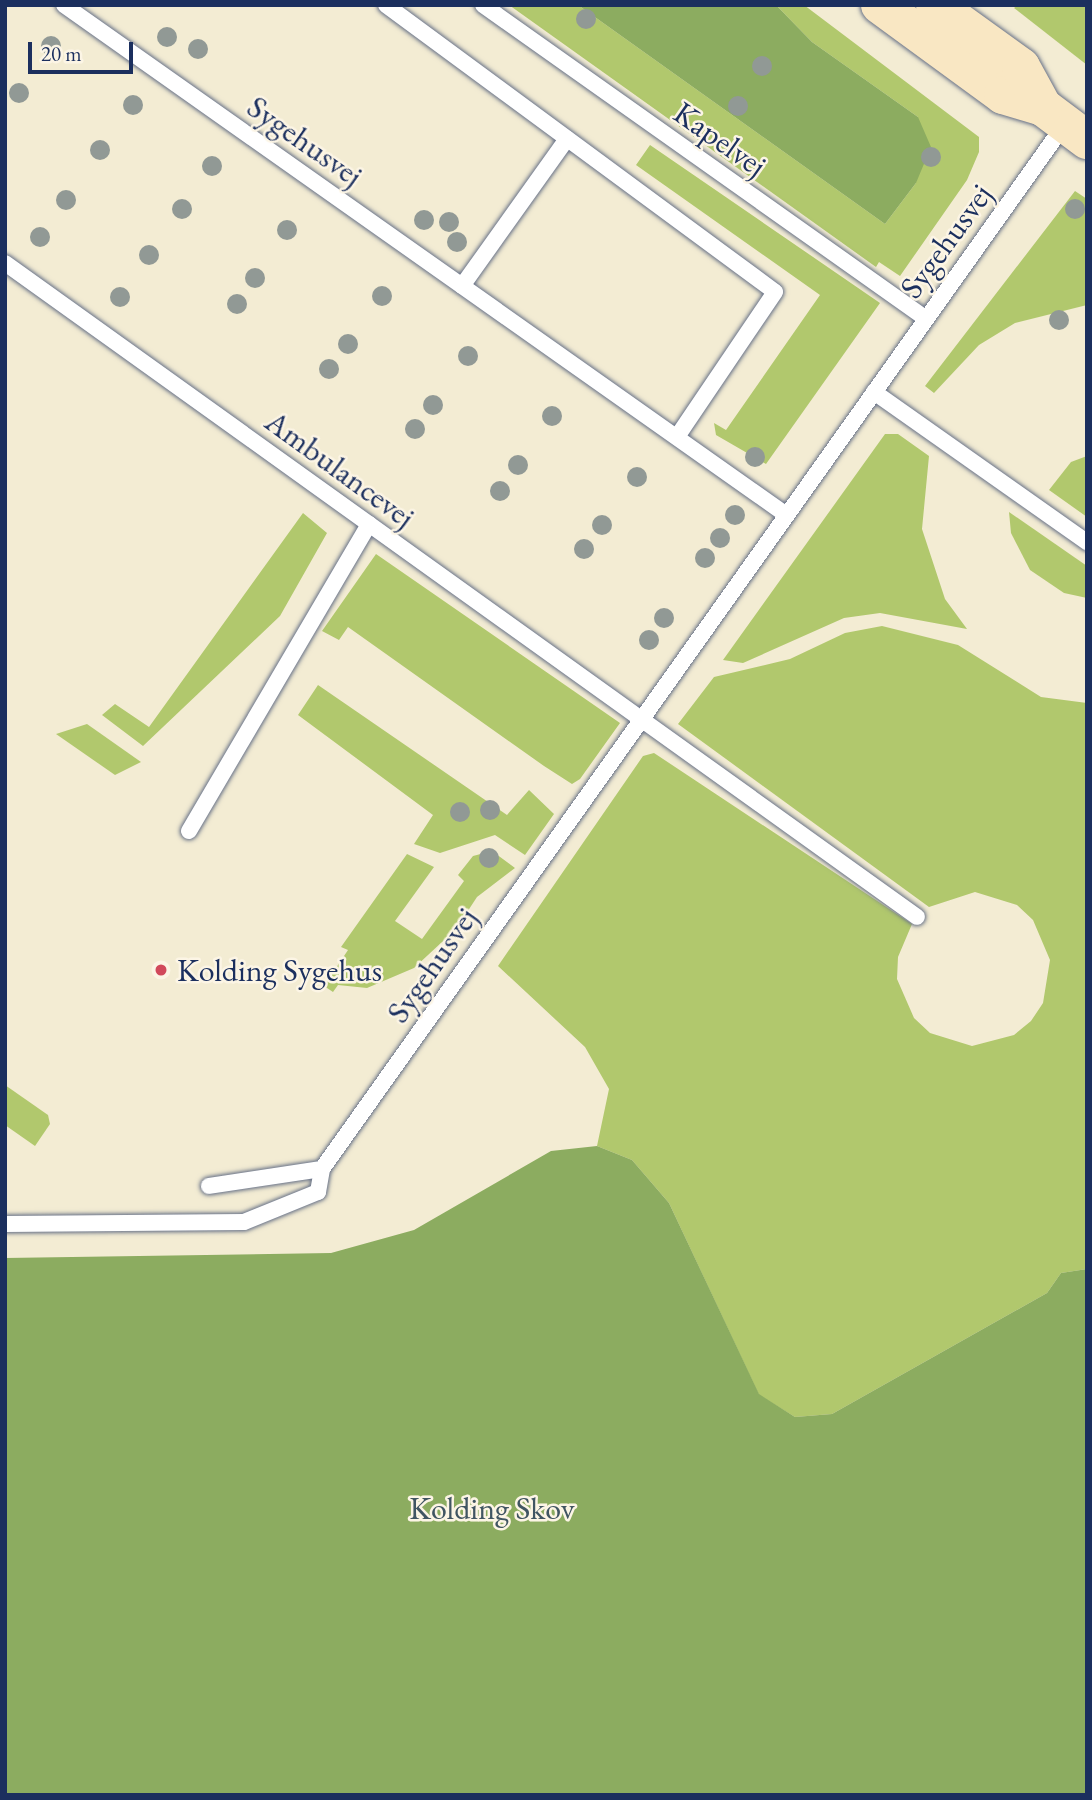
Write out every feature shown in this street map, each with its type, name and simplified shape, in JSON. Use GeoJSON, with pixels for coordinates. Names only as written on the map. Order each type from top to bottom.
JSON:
{"type":"FeatureCollection","features":[{"type":"Feature","properties":{"kind":"street"},"geometry":{"type":"LineString","coordinates":[[880,5],[1003,95],[1065,124]]}},
{"type":"Feature","properties":{"kind":"street"},"geometry":{"type":"LineString","coordinates":[[935,5],[1021,67],[1065,124]]}},
{"type":"Feature","properties":{"kind":"lane","name":"Sygehusvej"},"geometry":{"type":"LineString","coordinates":[[64,5],[86,12],[462,286],[785,514]]}},
{"type":"Feature","properties":{"kind":"lane"},"geometry":{"type":"LineString","coordinates":[[386,5],[775,292],[677,437]]}},
{"type":"Feature","properties":{"kind":"lane","name":"Kapelvej"},"geometry":{"type":"LineString","coordinates":[[483,5],[925,318]]}},
{"type":"Feature","properties":{"kind":"lane","name":"Sygehusvej"},"geometry":{"type":"LineString","coordinates":[[5,1224],[243,1222],[318,1192],[322,1169],[785,514],[1065,124]]}},
{"type":"Feature","properties":{"kind":"lane"},"geometry":{"type":"LineString","coordinates":[[462,286],[568,139]]}},
{"type":"Feature","properties":{"kind":"lane","name":"Ambulancevej"},"geometry":{"type":"LineString","coordinates":[[5,263],[640,721],[917,917]]}},
{"type":"Feature","properties":{"kind":"lane"},"geometry":{"type":"LineString","coordinates":[[874,392],[1087,542]]}},
{"type":"Feature","properties":{"kind":"lane"},"geometry":{"type":"LineString","coordinates":[[189,831],[369,524]]}},
{"type":"Feature","properties":{"kind":"lane"},"geometry":{"type":"LineString","coordinates":[[209,1186],[322,1169]]}},
{"type":"Feature","properties":{"kind":"green space"},"geometry":{"type":"Polygon","coordinates":[[[509,5],[578,5],[885,224],[916,183],[918,117],[812,42],[776,5],[804,5],[979,137],[979,152],[967,180],[900,276],[879,262],[876,267],[509,5]]]}},
{"type":"Feature","properties":{"kind":"green space"},"geometry":{"type":"Polygon","coordinates":[[[578,5],[776,5],[812,42],[918,117],[931,147],[916,183],[885,224],[578,5]]]}},
{"type":"Feature","properties":{"kind":"green space"},"geometry":{"type":"Polygon","coordinates":[[[1018,5],[1087,5],[1087,65],[1014,8],[1018,5]]]}},
{"type":"Feature","properties":{"kind":"green space"},"geometry":{"type":"Polygon","coordinates":[[[650,145],[880,303],[766,464],[716,435],[714,423],[726,430],[820,295],[636,165],[650,145]]]}},
{"type":"Feature","properties":{"kind":"green space"},"geometry":{"type":"Polygon","coordinates":[[[1075,191],[1087,199],[1087,305],[1015,323],[979,345],[934,393],[925,386],[1075,191]]]}},
{"type":"Feature","properties":{"kind":"green space"},"geometry":{"type":"Polygon","coordinates":[[[885,434],[898,434],[929,456],[922,529],[945,599],[967,629],[880,613],[844,618],[743,663],[723,660],[885,434]]]}},
{"type":"Feature","properties":{"kind":"green space"},"geometry":{"type":"Polygon","coordinates":[[[1087,456],[1087,517],[1049,490],[1071,462],[1087,456]]]}},
{"type":"Feature","properties":{"kind":"green space"},"geometry":{"type":"Polygon","coordinates":[[[1009,512],[1087,566],[1087,598],[1064,593],[1030,570],[1011,533],[1009,512]]]}},
{"type":"Feature","properties":{"kind":"green space"},"geometry":{"type":"Polygon","coordinates":[[[303,513],[327,533],[280,616],[143,746],[102,715],[115,704],[149,727],[303,513]]]}},
{"type":"Feature","properties":{"kind":"green space"},"geometry":{"type":"Polygon","coordinates":[[[376,554],[620,723],[580,779],[572,784],[544,766],[348,627],[339,640],[322,631],[376,554]]]}},
{"type":"Feature","properties":{"kind":"green space"},"geometry":{"type":"Polygon","coordinates":[[[882,626],[958,645],[1041,697],[1087,703],[1087,1269],[1061,1273],[1047,1293],[832,1414],[795,1417],[759,1395],[669,1203],[632,1160],[597,1146],[609,1089],[585,1047],[498,966],[643,756],[654,753],[912,924],[898,957],[897,979],[914,1018],[930,1033],[972,1046],[1014,1035],[1031,1021],[1043,1003],[1050,960],[1033,920],[1017,905],[975,892],[929,907],[678,724],[714,677],[790,659],[845,633],[882,626]]]}},
{"type":"Feature","properties":{"kind":"green space"},"geometry":{"type":"Polygon","coordinates":[[[318,685],[507,815],[529,790],[554,814],[525,855],[495,835],[440,853],[414,844],[433,815],[298,715],[318,685]]]}},
{"type":"Feature","properties":{"kind":"green space"},"geometry":{"type":"Polygon","coordinates":[[[87,724],[141,762],[115,775],[56,734],[87,724]]]}},
{"type":"Feature","properties":{"kind":"green space"},"geometry":{"type":"Polygon","coordinates":[[[492,851],[515,868],[477,897],[456,929],[414,968],[367,988],[338,985],[333,992],[324,986],[348,950],[341,947],[407,854],[434,867],[395,921],[422,939],[464,881],[458,875],[473,856],[492,851]]]}},
{"type":"Feature","properties":{"kind":"green space"},"geometry":{"type":"Polygon","coordinates":[[[5,1085],[48,1115],[50,1124],[35,1146],[5,1125],[5,1085]]]}},
{"type":"Feature","properties":{"kind":"green space","name":"Kolding Skov"},"geometry":{"type":"Polygon","coordinates":[[[597,1146],[632,1160],[669,1203],[759,1394],[795,1417],[832,1414],[1047,1293],[1061,1273],[1087,1269],[1087,1795],[5,1795],[5,1258],[331,1253],[414,1230],[551,1151],[597,1146]]]}},
{"type":"Feature","properties":{"kind":"place","name":"Kolding Sygehus"},"geometry":{"type":"Point","coordinates":[161,970]}}]}
